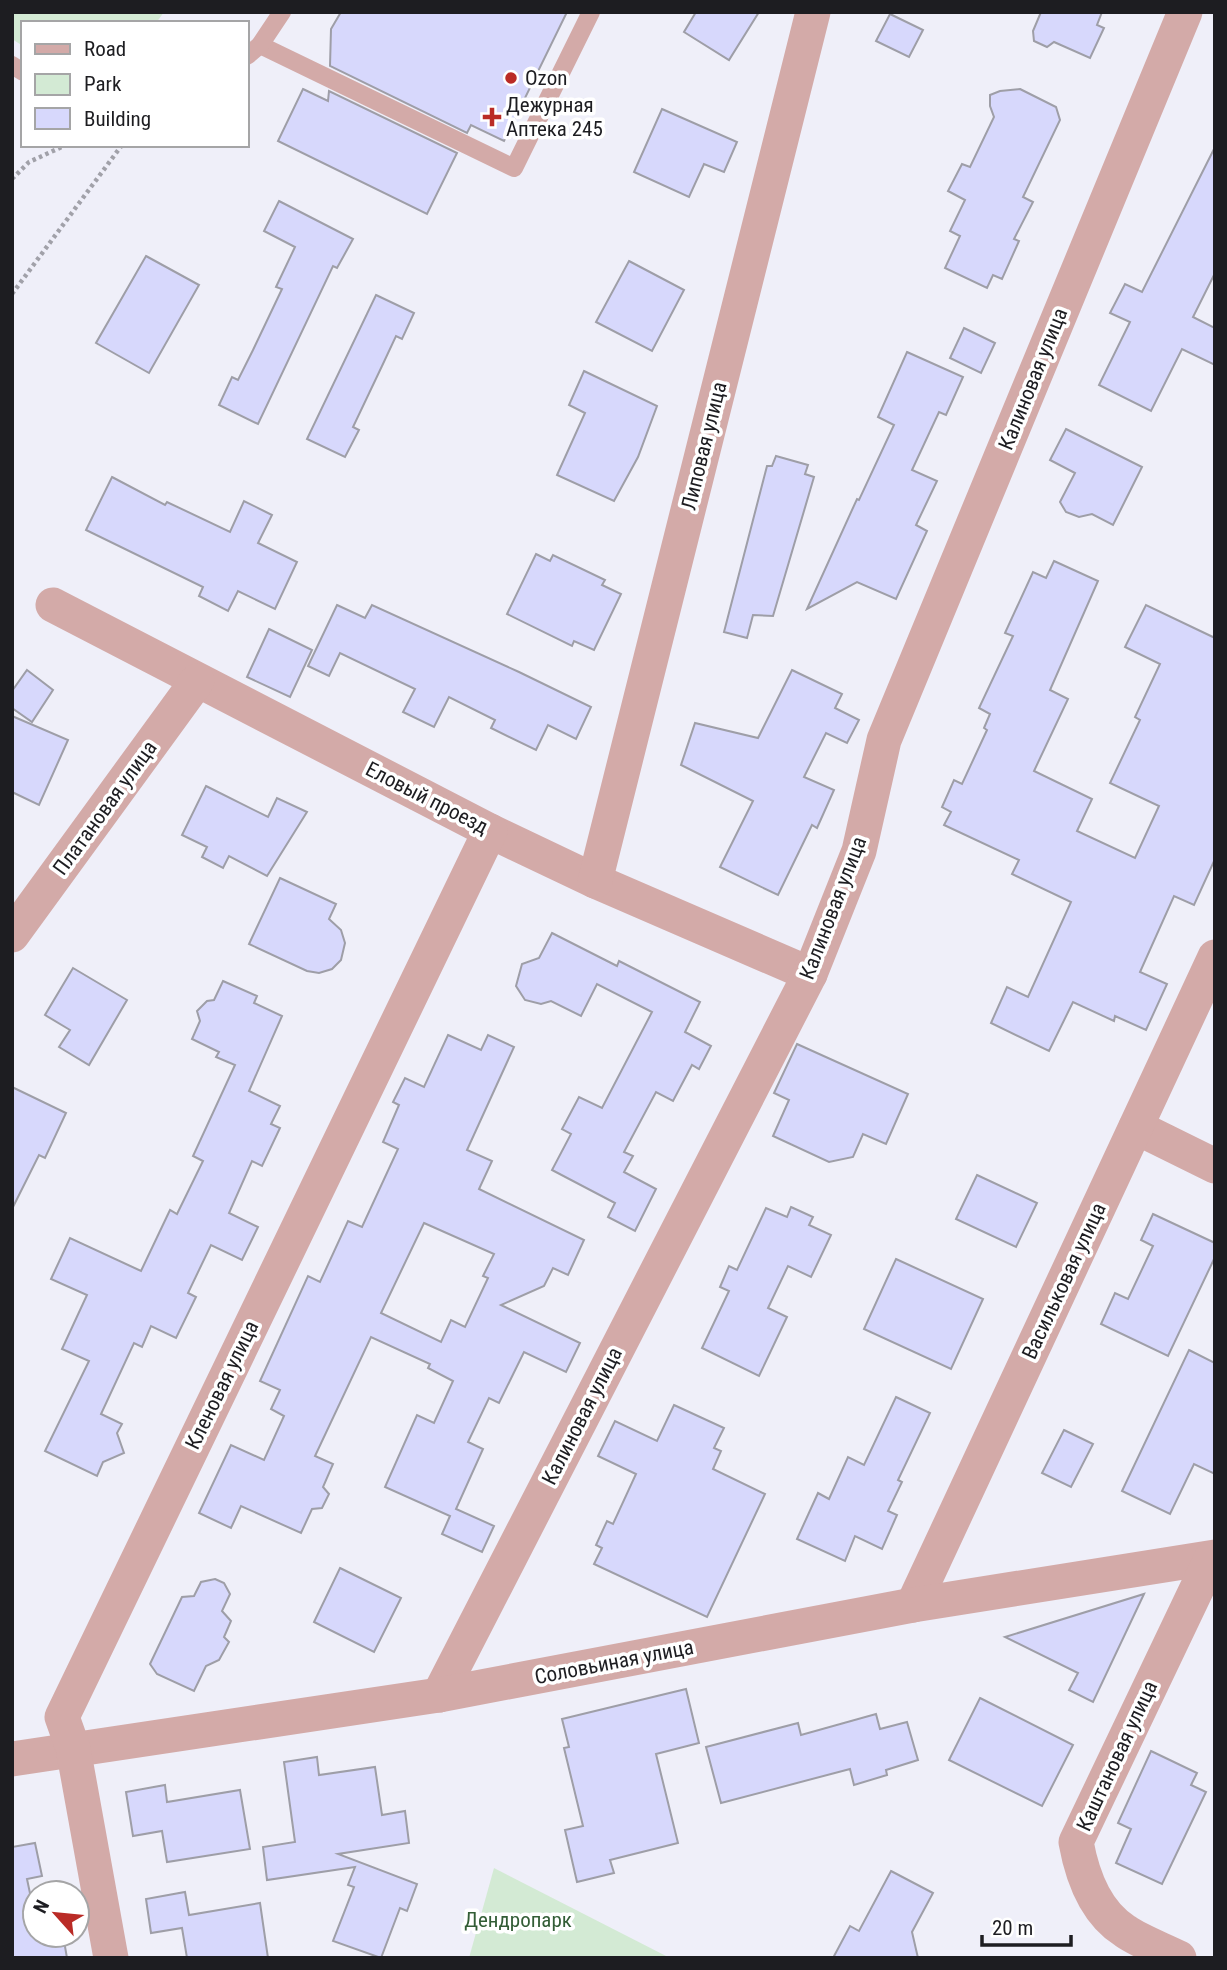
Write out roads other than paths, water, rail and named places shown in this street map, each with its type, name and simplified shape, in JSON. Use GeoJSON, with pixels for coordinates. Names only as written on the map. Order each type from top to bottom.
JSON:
{"type":"FeatureCollection","features":[{"type":"Feature","properties":{"kind":"street","name":"Липовая улица"},"geometry":{"type":"LineString","coordinates":[[595,881],[813,12]]}},
{"type":"Feature","properties":{"kind":"street","name":"Калиновая улица"},"geometry":{"type":"LineString","coordinates":[[439,1695],[810,974],[859,851],[884,740],[1185,12]]}},
{"type":"Feature","properties":{"kind":"street","name":"Еловый проезд"},"geometry":{"type":"LineString","coordinates":[[53,605],[490,831],[595,881],[810,974]]}},
{"type":"Feature","properties":{"kind":"street","name":"Платановая улица"},"geometry":{"type":"LineString","coordinates":[[12,935],[197,681]]}},
{"type":"Feature","properties":{"kind":"street","name":"Кленовая улица"},"geometry":{"type":"LineString","coordinates":[[111,1958],[73,1748],[62,1717],[490,831]]}},
{"type":"Feature","properties":{"kind":"street","name":"Васильковая улица"},"geometry":{"type":"LineString","coordinates":[[913,1605],[1215,957]]}},
{"type":"Feature","properties":{"kind":"street"},"geometry":{"type":"LineString","coordinates":[[1136,1127],[1215,1166]]}},
{"type":"Feature","properties":{"kind":"street","name":"Соловьиная улица"},"geometry":{"type":"LineString","coordinates":[[12,1759],[439,1695],[913,1605],[1213,1558]]}},
{"type":"Feature","properties":{"kind":"street","name":"Каштановая улица"},"geometry":{"type":"LineString","coordinates":[[1179,1958],[1124,1931],[1104,1912],[1085,1878],[1076,1842],[1213,1558]]}},
{"type":"Feature","properties":{"kind":"lane"},"geometry":{"type":"LineString","coordinates":[[282,12],[253,51],[514,168],[590,12]]}},
{"type":"Feature","properties":{"kind":"place","name":"Ozon"},"geometry":{"type":"Point","coordinates":[511,78]}},
{"type":"Feature","properties":{"kind":"place","name":"Дежурная Аптека 245"},"geometry":{"type":"Point","coordinates":[492,117]}},
{"type":"Feature","properties":{"kind":"park label","name":"Дендропарк"},"geometry":{"type":"Point","coordinates":[518,1920]}}]}
